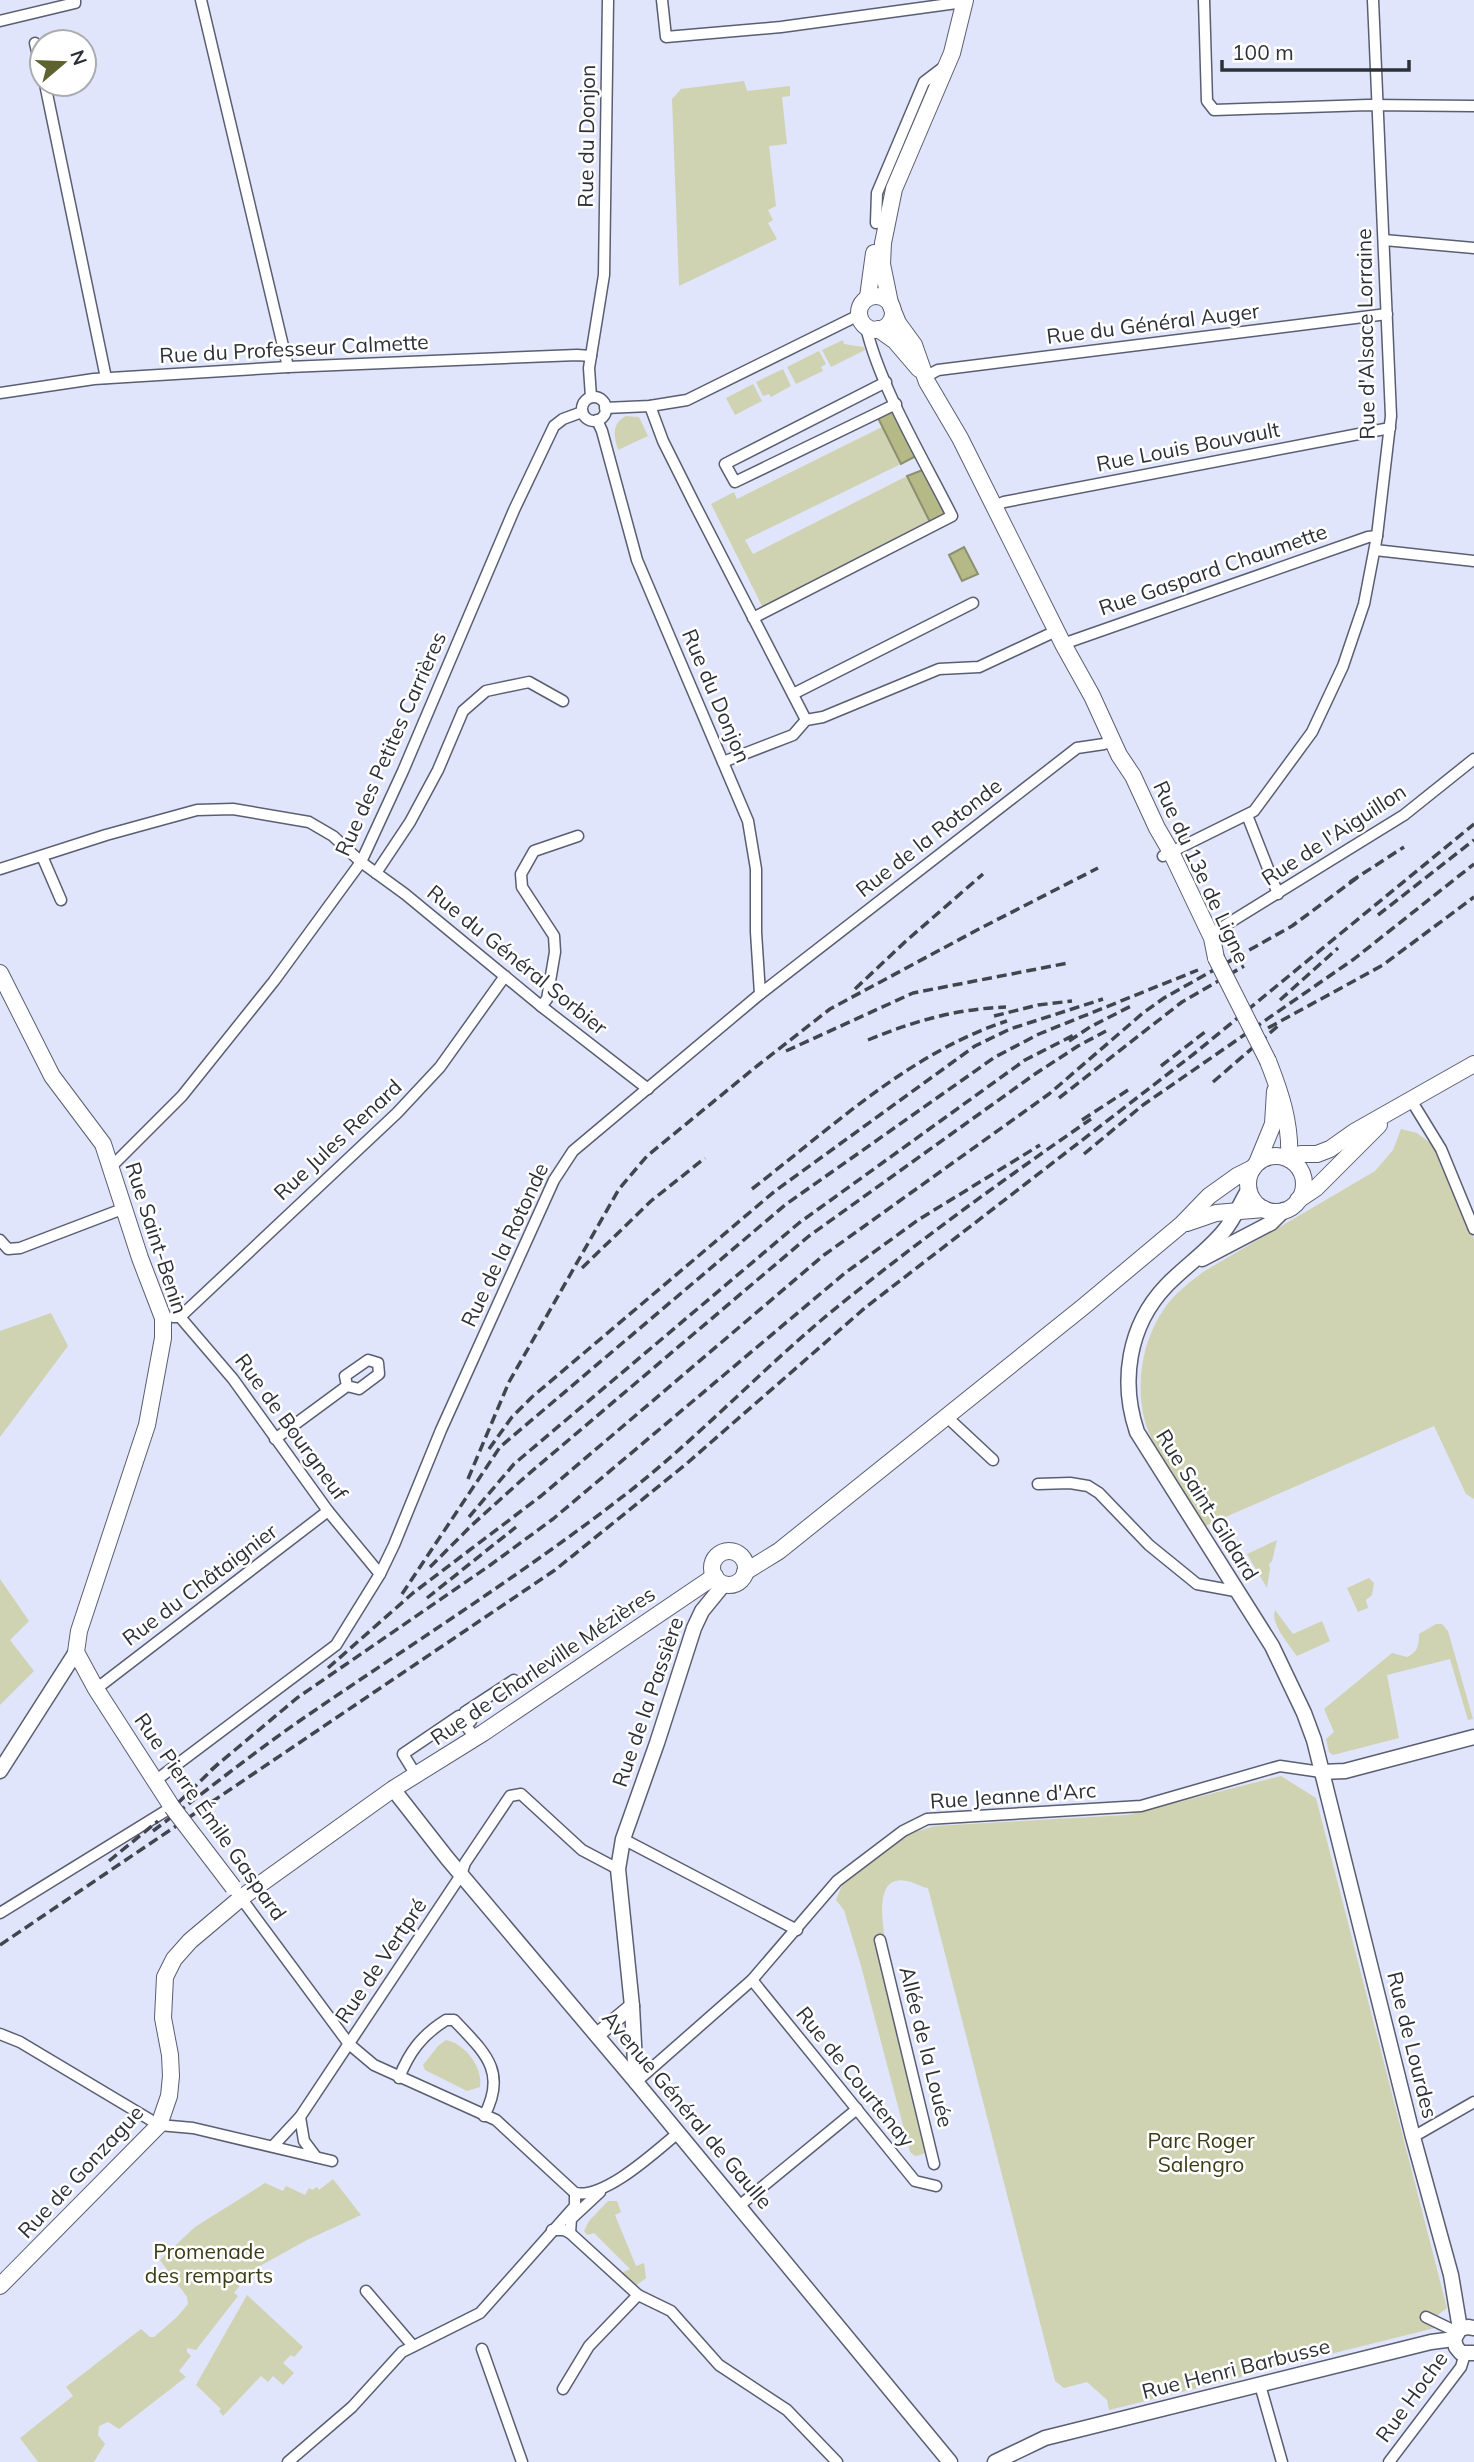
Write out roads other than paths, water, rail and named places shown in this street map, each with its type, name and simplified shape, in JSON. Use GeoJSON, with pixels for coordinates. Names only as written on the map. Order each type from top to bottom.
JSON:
{"type":"FeatureCollection","features":[{"type":"Feature","properties":{"kind":"main road","name":"Rue du 13e de Ligne"},"geometry":{"type":"LineString","coordinates":[[926,379],[915,345],[898,323],[890,304],[882,264],[883,243],[894,189],[947,65],[964,1]]}},
{"type":"Feature","properties":{"kind":"main road","name":"Rue du 13e de Ligne"},"geometry":{"type":"LineString","coordinates":[[867,297],[878,211],[894,189]]}},
{"type":"Feature","properties":{"kind":"main road"},"geometry":{"type":"LineString","coordinates":[[878,296],[890,304],[891,320],[887,325],[867,324],[860,305],[867,297],[878,296]]}},
{"type":"Feature","properties":{"kind":"main road","name":"Rue du 13e de Ligne"},"geometry":{"type":"LineString","coordinates":[[867,324],[895,341],[926,379],[960,439],[1084,686],[1104,744],[1135,789],[1154,829],[1173,851],[1212,938],[1216,958],[1275,1079],[1290,1137],[1289,1159]]}},
{"type":"Feature","properties":{"kind":"main road","name":"Rue du 13e de Ligne"},"geometry":{"type":"LineString","coordinates":[[1084,686],[1092,696],[1119,755],[1133,776],[1154,829]]}},
{"type":"Feature","properties":{"kind":"main road"},"geometry":{"type":"LineString","coordinates":[[1173,851],[1207,947],[1216,958]]}},
{"type":"Feature","properties":{"kind":"main road","name":"Rue Saint-Benin"},"geometry":{"type":"LineString","coordinates":[[1,978],[52,1076],[103,1144],[140,1258],[172,1317],[163,1338],[147,1425],[79,1631],[76,1652]]}},
{"type":"Feature","properties":{"kind":"main road"},"geometry":{"type":"LineString","coordinates":[[750,1566],[734,1552],[721,1553],[713,1565],[719,1580],[735,1583],[750,1566],[948,1418],[1181,1225],[1209,1196],[1237,1176],[1272,1156],[1289,1159],[1331,1149],[1354,1132],[1474,1064]]}},
{"type":"Feature","properties":{"kind":"main road","name":"Rue du 13e de Ligne"},"geometry":{"type":"LineString","coordinates":[[1255,1166],[1273,1124],[1275,1079]]}},
{"type":"Feature","properties":{"kind":"main road"},"geometry":{"type":"LineString","coordinates":[[1181,1225],[1216,1213],[1284,1210],[1316,1188],[1404,1103]]}},
{"type":"Feature","properties":{"kind":"main road"},"geometry":{"type":"LineString","coordinates":[[1289,1159],[1300,1170],[1303,1178],[1304,1186],[1298,1200]]}},
{"type":"Feature","properties":{"kind":"main road"},"geometry":{"type":"LineString","coordinates":[[1255,1166],[1248,1189],[1251,1197],[1264,1209]]}},
{"type":"Feature","properties":{"kind":"main road","name":"Rue de Charleville Mézières"},"geometry":{"type":"LineString","coordinates":[[236,1896],[393,1789],[719,1580]]}},
{"type":"Feature","properties":{"kind":"main road","name":"Rue Pierre Émile Gaspard"},"geometry":{"type":"LineString","coordinates":[[76,1652],[96,1689],[155,1782],[236,1896]]}},
{"type":"Feature","properties":{"kind":"main road","name":"Rue de Gonzague"},"geometry":{"type":"LineString","coordinates":[[0,2286],[159,2125],[169,2096],[171,2076],[163,2018],[165,1977],[174,1959],[236,1896]]}},
{"type":"Feature","properties":{"kind":"street"},"geometry":{"type":"LineString","coordinates":[[0,21],[75,3],[75,0]]}},
{"type":"Feature","properties":{"kind":"street"},"geometry":{"type":"LineString","coordinates":[[201,0],[288,367]]}},
{"type":"Feature","properties":{"kind":"street","name":"Rue du Donjon"},"geometry":{"type":"LineString","coordinates":[[591,397],[589,368],[604,275],[608,0]]}},
{"type":"Feature","properties":{"kind":"street"},"geometry":{"type":"LineString","coordinates":[[662,0],[666,37],[781,27],[904,5],[964,1]]}},
{"type":"Feature","properties":{"kind":"street"},"geometry":{"type":"LineString","coordinates":[[1204,0],[1207,102],[1214,110],[1474,106]]}},
{"type":"Feature","properties":{"kind":"street","name":"Rue d'Alsace Lorraine"},"geometry":{"type":"LineString","coordinates":[[1173,851],[1254,811],[1312,732],[1347,653],[1364,604],[1375,550],[1390,428],[1373,0]]}},
{"type":"Feature","properties":{"kind":"street"},"geometry":{"type":"LineString","coordinates":[[876,223],[877,193],[924,82],[947,65]]}},
{"type":"Feature","properties":{"kind":"street"},"geometry":{"type":"LineString","coordinates":[[48,98],[106,378]]}},
{"type":"Feature","properties":{"kind":"street"},"geometry":{"type":"LineString","coordinates":[[1384,240],[1474,248]]}},
{"type":"Feature","properties":{"kind":"street","name":"Rue du Général Auger"},"geometry":{"type":"LineString","coordinates":[[926,379],[938,370],[1387,314]]}},
{"type":"Feature","properties":{"kind":"street"},"geometry":{"type":"LineString","coordinates":[[605,408],[650,406],[687,400],[841,326],[867,324],[870,344],[896,404],[952,516],[753,618]]}},
{"type":"Feature","properties":{"kind":"street","name":"Rue du Professeur Calmette"},"geometry":{"type":"LineString","coordinates":[[0,393],[106,378],[288,367],[591,356]]}},
{"type":"Feature","properties":{"kind":"street"},"geometry":{"type":"LineString","coordinates":[[887,382],[725,464],[735,482],[896,404]]}},
{"type":"Feature","properties":{"kind":"street"},"geometry":{"type":"LineString","coordinates":[[591,397],[601,399],[605,408],[603,415],[597,420],[586,418],[582,412],[585,401],[591,397]]}},
{"type":"Feature","properties":{"kind":"street"},"geometry":{"type":"LineString","coordinates":[[650,406],[663,441],[806,720]]}},
{"type":"Feature","properties":{"kind":"street","name":"Rue des Petites Carrières"},"geometry":{"type":"LineString","coordinates":[[111,1167],[182,1096],[274,981],[361,862],[403,771],[514,510],[554,426],[563,419],[582,412]]}},
{"type":"Feature","properties":{"kind":"street","name":"Rue du Donjon"},"geometry":{"type":"LineString","coordinates":[[597,420],[603,431],[637,560],[744,811],[752,837],[756,869],[756,932],[761,994]]}},
{"type":"Feature","properties":{"kind":"street","name":"Rue Louis Bouvault"},"geometry":{"type":"LineString","coordinates":[[994,506],[1390,428]]}},
{"type":"Feature","properties":{"kind":"street","name":"Rue Gaspard Chaumette"},"geometry":{"type":"LineString","coordinates":[[723,762],[793,735],[806,720],[823,716],[939,669],[979,667],[1060,638],[1377,536]]}},
{"type":"Feature","properties":{"kind":"street"},"geometry":{"type":"LineString","coordinates":[[1375,550],[1474,561]]}},
{"type":"Feature","properties":{"kind":"street"},"geometry":{"type":"LineString","coordinates":[[793,694],[973,603]]}},
{"type":"Feature","properties":{"kind":"street"},"geometry":{"type":"LineString","coordinates":[[376,873],[410,822],[438,770],[463,711],[486,691],[529,682],[563,701]]}},
{"type":"Feature","properties":{"kind":"street","name":"Rue de la Rotonde"},"geometry":{"type":"LineString","coordinates":[[155,1782],[336,1645],[380,1574],[402,1529],[441,1430],[554,1180],[583,1140],[761,994],[1077,748],[1104,744]]}},
{"type":"Feature","properties":{"kind":"street","name":"Rue de l'Aiguillon"},"geometry":{"type":"LineString","coordinates":[[1212,938],[1216,932],[1404,815],[1474,759]]}},
{"type":"Feature","properties":{"kind":"street","name":"Rue du Général Sorbier"},"geometry":{"type":"LineString","coordinates":[[0,869],[106,835],[197,810],[233,809],[309,822],[333,836],[361,862],[405,894],[541,1006],[648,1089]]}},
{"type":"Feature","properties":{"kind":"street"},"geometry":{"type":"LineString","coordinates":[[1247,815],[1278,894]]}},
{"type":"Feature","properties":{"kind":"street"},"geometry":{"type":"LineString","coordinates":[[541,1006],[547,999],[555,952],[554,936],[522,887],[521,874],[534,851],[578,836]]}},
{"type":"Feature","properties":{"kind":"street"},"geometry":{"type":"LineString","coordinates":[[42,856],[61,900]]}},
{"type":"Feature","properties":{"kind":"street","name":"Rue Jules Renard"},"geometry":{"type":"LineString","coordinates":[[172,1317],[397,1113],[440,1068],[505,976]]}},
{"type":"Feature","properties":{"kind":"street"},"geometry":{"type":"LineString","coordinates":[[1404,1103],[1441,1149],[1474,1229]]}},
{"type":"Feature","properties":{"kind":"street","name":"Rue Saint-Gildard"},"geometry":{"type":"LineString","coordinates":[[1248,1189],[1225,1230],[1165,1287],[1137,1331],[1129,1361],[1128,1394],[1137,1432],[1272,1646],[1287,1675],[1308,1722],[1321,1772]]}},
{"type":"Feature","properties":{"kind":"street"},"geometry":{"type":"LineString","coordinates":[[0,1240],[8,1249],[20,1248],[125,1208]]}},
{"type":"Feature","properties":{"kind":"street","name":"Rue Saint-Gildard"},"geometry":{"type":"LineString","coordinates":[[1191,1264],[1271,1223],[1284,1210]]}},
{"type":"Feature","properties":{"kind":"street","name":"Rue de Bourgneuf"},"geometry":{"type":"LineString","coordinates":[[172,1317],[233,1379],[328,1511],[380,1574]]}},
{"type":"Feature","properties":{"kind":"street"},"geometry":{"type":"LineString","coordinates":[[275,1439],[347,1386]]}},
{"type":"Feature","properties":{"kind":"street"},"geometry":{"type":"LineString","coordinates":[[948,1418],[993,1460]]}},
{"type":"Feature","properties":{"kind":"street"},"geometry":{"type":"LineString","coordinates":[[1038,1484],[1070,1483],[1088,1486],[1099,1493],[1149,1545],[1196,1584],[1236,1591]]}},
{"type":"Feature","properties":{"kind":"street","name":"Rue du Châtaignier"},"geometry":{"type":"LineString","coordinates":[[96,1689],[328,1511]]}},
{"type":"Feature","properties":{"kind":"street","name":"Rue de la Passière"},"geometry":{"type":"LineString","coordinates":[[636,2082],[632,2006],[618,1869],[623,1839],[694,1628],[719,1580]]}},
{"type":"Feature","properties":{"kind":"street"},"geometry":{"type":"LineString","coordinates":[[0,1771],[76,1652]]}},
{"type":"Feature","properties":{"kind":"street"},"geometry":{"type":"LineString","coordinates":[[477,1737],[465,1712],[513,1680]]}},
{"type":"Feature","properties":{"kind":"street"},"geometry":{"type":"LineString","coordinates":[[416,1775],[403,1754],[459,1716],[477,1737]]}},
{"type":"Feature","properties":{"kind":"street"},"geometry":{"type":"LineString","coordinates":[[1321,1772],[1345,1771],[1474,1737]]}},
{"type":"Feature","properties":{"kind":"street","name":"Rue Jeanne d'Arc"},"geometry":{"type":"LineString","coordinates":[[636,2082],[752,1980],[837,1881],[903,1831],[928,1819],[1141,1806],[1280,1766],[1321,1772]]}},
{"type":"Feature","properties":{"kind":"street","name":"Rue de Lourdes"},"geometry":{"type":"LineString","coordinates":[[1321,1772],[1413,2137],[1451,2274],[1461,2332]]}},
{"type":"Feature","properties":{"kind":"street","name":"Avenue Général de Gaulle"},"geometry":{"type":"LineString","coordinates":[[393,1789],[461,1875],[952,2461]]}},
{"type":"Feature","properties":{"kind":"street","name":"Rue de Vertpré"},"geometry":{"type":"LineString","coordinates":[[274,2145],[300,2118],[461,1875],[465,1863],[510,1796],[518,1793],[582,1850],[618,1869]]}},
{"type":"Feature","properties":{"kind":"street"},"geometry":{"type":"LineString","coordinates":[[0,1913],[172,1807]]}},
{"type":"Feature","properties":{"kind":"street"},"geometry":{"type":"LineString","coordinates":[[623,1839],[797,1930]]}},
{"type":"Feature","properties":{"kind":"street","name":"Rue Pierre Émile Gaspard"},"geometry":{"type":"LineString","coordinates":[[236,1896],[349,2044],[374,2065],[399,2078],[496,2120],[575,2193]]}},
{"type":"Feature","properties":{"kind":"street","name":"Allée de la Louée"},"geometry":{"type":"LineString","coordinates":[[880,1940],[934,2164]]}},
{"type":"Feature","properties":{"kind":"street","name":"Rue de Courtenay"},"geometry":{"type":"LineString","coordinates":[[752,1980],[915,2181],[936,2186]]}},
{"type":"Feature","properties":{"kind":"street"},"geometry":{"type":"LineString","coordinates":[[597,2035],[632,2006]]}},
{"type":"Feature","properties":{"kind":"street"},"geometry":{"type":"LineString","coordinates":[[399,2078],[417,2043],[431,2029],[449,2019],[454,2020],[485,2053],[494,2077],[492,2101],[484,2116]]}},
{"type":"Feature","properties":{"kind":"street"},"geometry":{"type":"LineString","coordinates":[[0,2034],[20,2042],[159,2125],[192,2128],[274,2145],[332,2161]]}},
{"type":"Feature","properties":{"kind":"street"},"geometry":{"type":"LineString","coordinates":[[1413,2137],[1474,2102]]}},
{"type":"Feature","properties":{"kind":"street"},"geometry":{"type":"LineString","coordinates":[[739,2206],[858,2109]]}},
{"type":"Feature","properties":{"kind":"street"},"geometry":{"type":"LineString","coordinates":[[300,2118],[304,2141],[316,2157]]}},
{"type":"Feature","properties":{"kind":"street"},"geometry":{"type":"LineString","coordinates":[[570,2233],[571,2219],[604,2189],[678,2133]]}},
{"type":"Feature","properties":{"kind":"street"},"geometry":{"type":"LineString","coordinates":[[288,2462],[352,2407],[402,2352],[480,2313],[575,2206],[575,2193],[587,2194],[604,2189]]}},
{"type":"Feature","properties":{"kind":"street"},"geometry":{"type":"LineString","coordinates":[[552,2230],[570,2233],[638,2295],[671,2311],[719,2364],[787,2410],[836,2462]]}},
{"type":"Feature","properties":{"kind":"street"},"geometry":{"type":"LineString","coordinates":[[366,2291],[413,2346]]}},
{"type":"Feature","properties":{"kind":"street"},"geometry":{"type":"LineString","coordinates":[[564,2389],[589,2346],[638,2295]]}},
{"type":"Feature","properties":{"kind":"street"},"geometry":{"type":"LineString","coordinates":[[1426,2317],[1461,2332],[1455,2347],[1469,2353]]}},
{"type":"Feature","properties":{"kind":"street","name":"Rue Henri Barbusse"},"geometry":{"type":"LineString","coordinates":[[995,2462],[1045,2438],[1431,2342],[1461,2332]]}},
{"type":"Feature","properties":{"kind":"street"},"geometry":{"type":"LineString","coordinates":[[482,2349],[522,2462]]}},
{"type":"Feature","properties":{"kind":"street","name":"Rue Hoche"},"geometry":{"type":"LineString","coordinates":[[1389,2462],[1469,2353]]}},
{"type":"Feature","properties":{"kind":"street"},"geometry":{"type":"LineString","coordinates":[[1261,2385],[1282,2462]]}},
{"type":"Feature","properties":{"kind":"street"},"geometry":{"type":"LineString","coordinates":[[1017,2462],[1030,2446]]}},
{"type":"Feature","properties":{"kind":"railway"},"geometry":{"type":"LineString","coordinates":[[0,1945],[555,1570],[685,1465],[866,1307],[1195,1053],[1474,824]]}},
{"type":"Feature","properties":{"kind":"railway"},"geometry":{"type":"LineString","coordinates":[[1378,915],[1474,840]]}},
{"type":"Feature","properties":{"kind":"railway"},"geometry":{"type":"LineString","coordinates":[[1350,882],[1404,847]]}},
{"type":"Feature","properties":{"kind":"railway"},"geometry":{"type":"LineString","coordinates":[[1084,1154],[1143,1105],[1354,959],[1474,864]]}},
{"type":"Feature","properties":{"kind":"railway"},"geometry":{"type":"LineString","coordinates":[[468,1479],[509,1382],[619,1189],[647,1156],[830,1009],[1098,868]]}},
{"type":"Feature","properties":{"kind":"railway"},"geometry":{"type":"LineString","coordinates":[[855,989],[983,874]]}},
{"type":"Feature","properties":{"kind":"railway"},"geometry":{"type":"LineString","coordinates":[[328,1668],[413,1593],[541,1496],[824,1255],[1049,1094],[1164,998],[1292,926],[1358,877]]}},
{"type":"Feature","properties":{"kind":"railway"},"geometry":{"type":"LineString","coordinates":[[1268,1028],[1383,965],[1474,897]]}},
{"type":"Feature","properties":{"kind":"railway"},"geometry":{"type":"LineString","coordinates":[[1280,1000],[1338,948]]}},
{"type":"Feature","properties":{"kind":"railway"},"geometry":{"type":"LineString","coordinates":[[786,1051],[913,993],[1068,963]]}},
{"type":"Feature","properties":{"kind":"railway"},"geometry":{"type":"LineString","coordinates":[[1059,1098],[1182,1002],[1244,966]]}},
{"type":"Feature","properties":{"kind":"railway"},"geometry":{"type":"LineString","coordinates":[[402,1594],[500,1447],[785,1205],[995,1057],[1039,1034],[1198,970]]}},
{"type":"Feature","properties":{"kind":"railway"},"geometry":{"type":"LineString","coordinates":[[489,1449],[512,1417],[532,1397],[775,1191],[975,1046],[1010,1029],[1103,999]]}},
{"type":"Feature","properties":{"kind":"railway"},"geometry":{"type":"LineString","coordinates":[[994,1016],[1038,1005],[1072,1001]]}},
{"type":"Feature","properties":{"kind":"railway"},"geometry":{"type":"LineString","coordinates":[[1069,1041],[1133,1005]]}},
{"type":"Feature","properties":{"kind":"railway"},"geometry":{"type":"LineString","coordinates":[[868,1040],[936,1017],[970,1010],[1006,1007]]}},
{"type":"Feature","properties":{"kind":"railway"},"geometry":{"type":"LineString","coordinates":[[752,1189],[842,1117],[905,1072],[938,1052],[1007,1021]]}},
{"type":"Feature","properties":{"kind":"railway"},"geometry":{"type":"LineString","coordinates":[[1213,1082],[1278,1026]]}},
{"type":"Feature","properties":{"kind":"railway"},"geometry":{"type":"LineString","coordinates":[[430,1567],[525,1477],[809,1236],[1035,1074],[1106,1031]]}},
{"type":"Feature","properties":{"kind":"railway"},"geometry":{"type":"LineString","coordinates":[[1161,1066],[1205,1032]]}},
{"type":"Feature","properties":{"kind":"railway"},"geometry":{"type":"LineString","coordinates":[[469,1517],[514,1464],[799,1223],[1025,1060],[1074,1035]]}},
{"type":"Feature","properties":{"kind":"railway"},"geometry":{"type":"LineString","coordinates":[[1082,1120],[1128,1090]]}},
{"type":"Feature","properties":{"kind":"railway"},"geometry":{"type":"LineString","coordinates":[[153,1831],[293,1725],[517,1574],[596,1517],[659,1467],[857,1291],[956,1215],[1091,1119]]}},
{"type":"Feature","properties":{"kind":"railway"},"geometry":{"type":"LineString","coordinates":[[211,1770],[297,1698],[553,1519],[845,1273],[918,1220],[1040,1145]]}},
{"type":"Feature","properties":{"kind":"railway"},"geometry":{"type":"LineString","coordinates":[[582,1268],[651,1201],[705,1158]]}},
{"type":"Feature","properties":{"kind":"railway"},"geometry":{"type":"LineString","coordinates":[[427,1598],[516,1527]]}},
{"type":"Feature","properties":{"kind":"railway"},"geometry":{"type":"LineString","coordinates":[[179,1802],[219,1763]]}},
{"type":"Feature","properties":{"kind":"railway"},"geometry":{"type":"LineString","coordinates":[[109,1861],[158,1821]]}},
{"type":"Feature","properties":{"kind":"park label","name":"Parc Roger Salengro"},"geometry":{"type":"Point","coordinates":[1201,2153]}},
{"type":"Feature","properties":{"kind":"park label","name":"Promenade des remparts"},"geometry":{"type":"Point","coordinates":[209,2264]}}]}
